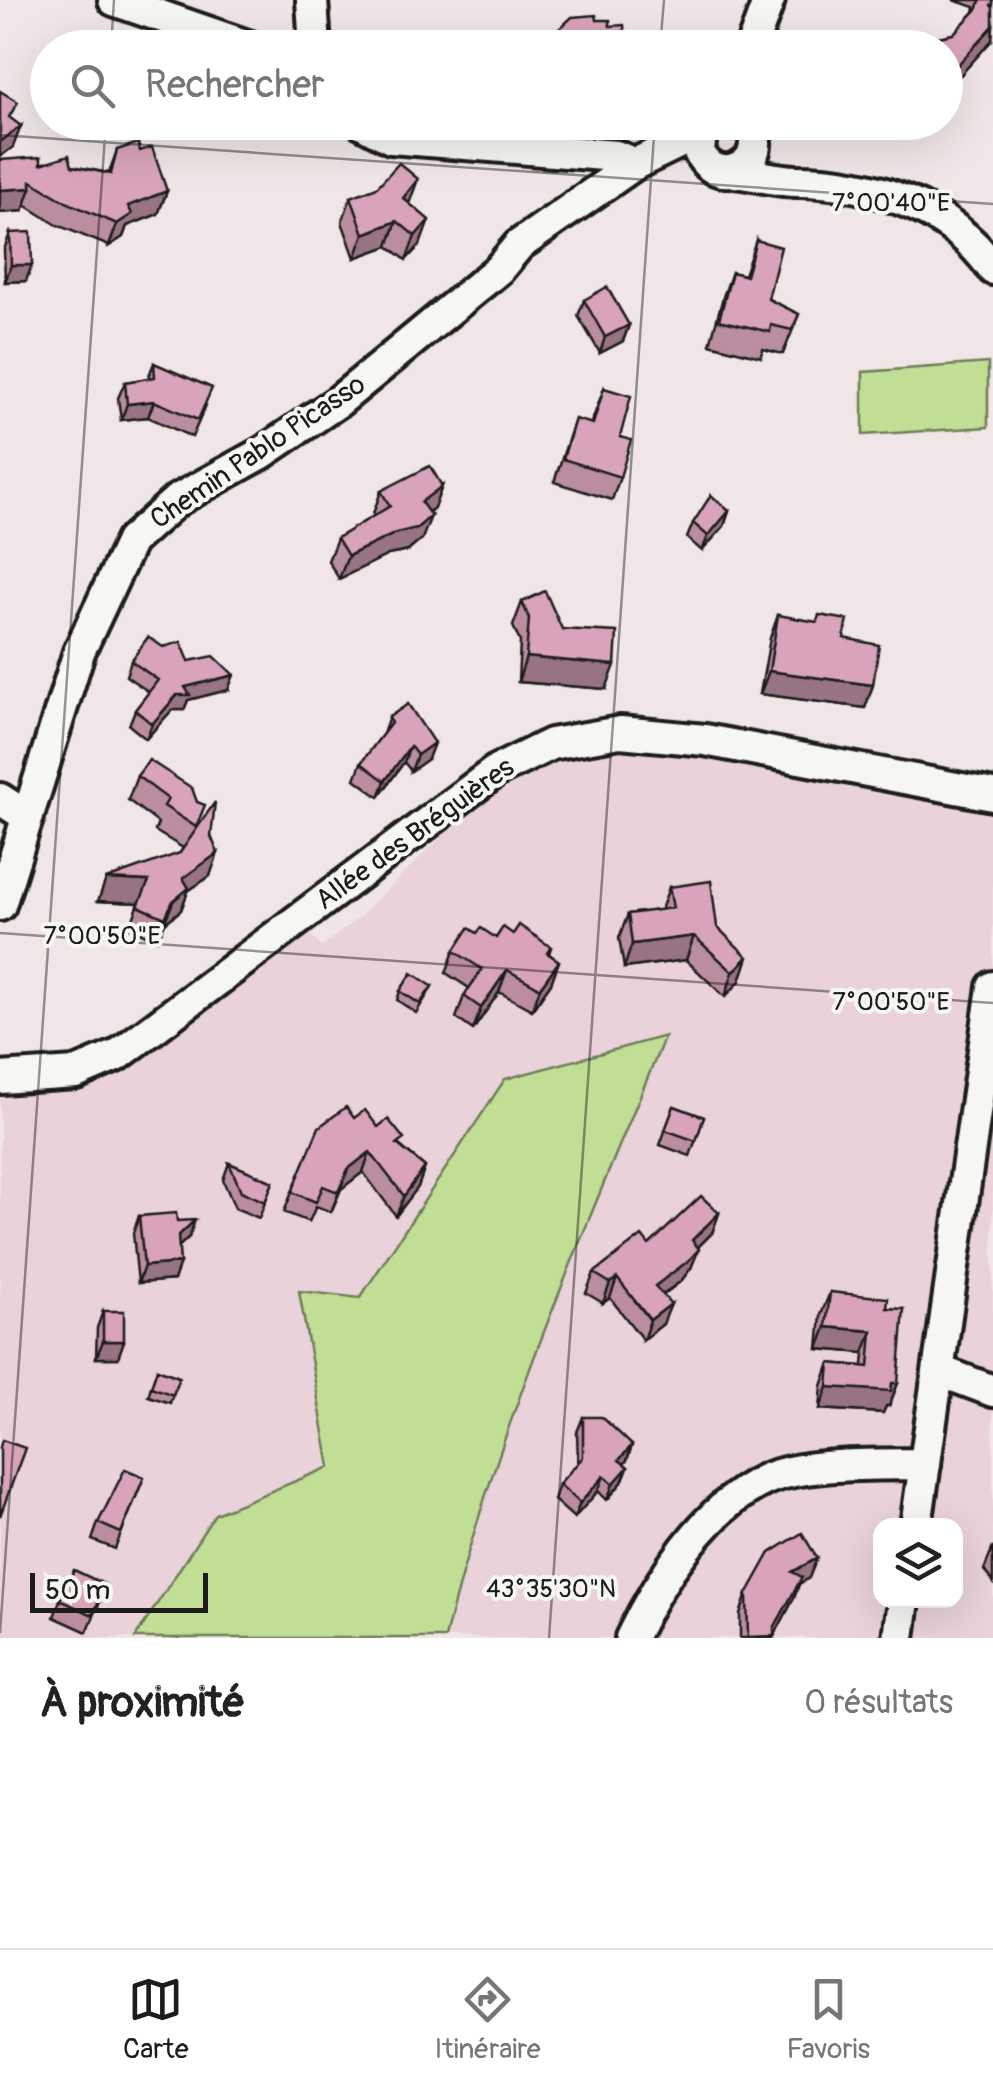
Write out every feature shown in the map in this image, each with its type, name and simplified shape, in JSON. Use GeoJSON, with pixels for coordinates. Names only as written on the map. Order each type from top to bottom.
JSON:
{"type":"FeatureCollection","features":[{"type":"Feature","properties":{"kind":"street"},"geometry":{"type":"LineString","coordinates":[[114,0],[201,30]]}},
{"type":"Feature","properties":{"kind":"street"},"geometry":{"type":"LineString","coordinates":[[312,0],[314,30]]}},
{"type":"Feature","properties":{"kind":"street"},"geometry":{"type":"LineString","coordinates":[[758,30],[769,0]]}},
{"type":"Feature","properties":{"kind":"street"},"geometry":{"type":"LineString","coordinates":[[412,140],[723,170],[794,182],[816,178],[869,187],[927,210],[979,248],[993,269]]}},
{"type":"Feature","properties":{"kind":"street","name":"Chemin Pablo Picasso"},"geometry":{"type":"LineString","coordinates":[[0,904],[80,652],[132,541],[177,500],[262,453],[339,401],[499,269],[519,245],[631,161],[677,140]]}},
{"type":"Feature","properties":{"kind":"street"},"geometry":{"type":"LineString","coordinates":[[702,140],[700,152],[723,170]]}},
{"type":"Feature","properties":{"kind":"street"},"geometry":{"type":"LineString","coordinates":[[723,170],[750,162],[749,140]]}},
{"type":"Feature","properties":{"kind":"street"},"geometry":{"type":"LineString","coordinates":[[766,140],[816,178]]}},
{"type":"Feature","properties":{"kind":"street","name":"Allée des Bréguières"},"geometry":{"type":"LineString","coordinates":[[0,1078],[76,1072],[118,1055],[496,771],[551,744],[620,732],[705,740],[993,795]]}},
{"type":"Feature","properties":{"kind":"street"},"geometry":{"type":"LineString","coordinates":[[0,799],[28,817]]}},
{"type":"Feature","properties":{"kind":"street"},"geometry":{"type":"LineString","coordinates":[[917,1518],[993,987]]}},
{"type":"Feature","properties":{"kind":"street"},"geometry":{"type":"LineString","coordinates":[[940,1371],[993,1391]]}},
{"type":"Feature","properties":{"kind":"street"},"geometry":{"type":"LineString","coordinates":[[630,1638],[678,1559],[717,1516],[765,1480],[844,1465],[925,1464]]}},
{"type":"Feature","properties":{"kind":"street"},"geometry":{"type":"LineString","coordinates":[[899,1638],[903,1608]]}},
{"type":"Feature","properties":{"kind":"shaded area"},"geometry":{"type":"Polygon","coordinates":[[[648,746],[993,796],[993,1638],[0,1638],[0,1092],[34,1090],[306,930],[321,947],[357,919],[476,803],[568,755],[648,746]]]}},
{"type":"Feature","properties":{"kind":"green space"},"geometry":{"type":"Polygon","coordinates":[[[988,363],[988,427],[863,435],[863,372],[988,363]]]}},
{"type":"Feature","properties":{"kind":"green space"},"geometry":{"type":"Polygon","coordinates":[[[665,1036],[515,1408],[445,1638],[135,1638],[215,1514],[330,1467],[299,1291],[360,1298],[505,1079],[665,1036]]]}},
{"type":"Feature","properties":{"kind":"building"},"geometry":{"type":"Polygon","coordinates":[[[980,0],[993,0],[993,26],[963,59],[963,30],[957,30],[978,8],[980,0]]]}},
{"type":"Feature","properties":{"kind":"building"},"geometry":{"type":"Polygon","coordinates":[[[596,15],[597,20],[610,20],[610,26],[624,25],[624,30],[558,30],[572,17],[596,15]]]}},
{"type":"Feature","properties":{"kind":"building"},"geometry":{"type":"Polygon","coordinates":[[[0,91],[18,102],[9,117],[21,126],[0,142],[0,91]]]}},
{"type":"Feature","properties":{"kind":"building"},"geometry":{"type":"Polygon","coordinates":[[[138,143],[140,151],[152,147],[167,191],[128,206],[132,214],[117,224],[66,202],[31,181],[31,188],[0,190],[0,160],[41,157],[41,164],[69,155],[72,166],[111,174],[117,150],[138,143]]]}},
{"type":"Feature","properties":{"kind":"building"},"geometry":{"type":"Polygon","coordinates":[[[399,163],[418,179],[403,198],[429,220],[415,236],[397,221],[364,234],[351,197],[377,187],[399,163]]]}},
{"type":"Feature","properties":{"kind":"building"},"geometry":{"type":"Polygon","coordinates":[[[31,232],[32,265],[11,265],[10,233],[31,232]]]}},
{"type":"Feature","properties":{"kind":"building"},"geometry":{"type":"Polygon","coordinates":[[[756,240],[781,247],[768,299],[799,314],[792,330],[771,325],[770,332],[719,320],[732,272],[746,276],[756,240]]]}},
{"type":"Feature","properties":{"kind":"building"},"geometry":{"type":"Polygon","coordinates":[[[607,287],[629,325],[605,337],[584,300],[607,287]]]}},
{"type":"Feature","properties":{"kind":"building"},"geometry":{"type":"Polygon","coordinates":[[[154,363],[212,388],[198,420],[154,401],[127,404],[125,382],[155,377],[154,363]]]}},
{"type":"Feature","properties":{"kind":"building"},"geometry":{"type":"Polygon","coordinates":[[[604,388],[631,396],[620,437],[631,440],[620,477],[563,459],[575,419],[593,424],[604,388]]]}},
{"type":"Feature","properties":{"kind":"building"},"geometry":{"type":"Polygon","coordinates":[[[430,466],[442,486],[421,502],[431,516],[417,528],[396,533],[348,556],[337,538],[390,506],[381,491],[430,466]]]}},
{"type":"Feature","properties":{"kind":"building"},"geometry":{"type":"Polygon","coordinates":[[[711,495],[729,511],[708,536],[693,523],[711,495]]]}},
{"type":"Feature","properties":{"kind":"building"},"geometry":{"type":"Polygon","coordinates":[[[545,591],[562,629],[617,632],[615,665],[526,657],[529,618],[522,602],[545,591]]]}},
{"type":"Feature","properties":{"kind":"building"},"geometry":{"type":"Polygon","coordinates":[[[778,615],[817,622],[819,615],[848,620],[844,638],[879,645],[873,685],[769,671],[778,615]]]}},
{"type":"Feature","properties":{"kind":"building"},"geometry":{"type":"Polygon","coordinates":[[[148,637],[163,647],[181,642],[189,661],[214,656],[234,675],[185,687],[190,695],[177,695],[152,724],[135,710],[158,680],[131,661],[148,637]]]}},
{"type":"Feature","properties":{"kind":"building"},"geometry":{"type":"Polygon","coordinates":[[[408,704],[434,743],[417,755],[410,746],[385,781],[361,763],[391,723],[389,717],[408,704]]]}},
{"type":"Feature","properties":{"kind":"building"},"geometry":{"type":"Polygon","coordinates":[[[149,760],[192,788],[197,802],[205,805],[196,827],[164,806],[168,799],[137,776],[149,760]]]}},
{"type":"Feature","properties":{"kind":"building"},"geometry":{"type":"Polygon","coordinates":[[[215,802],[211,836],[218,853],[183,878],[189,888],[173,901],[165,918],[138,906],[149,881],[106,879],[180,853],[215,802]]]}},
{"type":"Feature","properties":{"kind":"building"},"geometry":{"type":"Polygon","coordinates":[[[711,881],[717,927],[748,957],[733,972],[694,936],[632,944],[628,914],[673,908],[669,887],[711,881]]]}},
{"type":"Feature","properties":{"kind":"building"},"geometry":{"type":"Polygon","coordinates":[[[519,925],[551,947],[547,953],[559,961],[540,988],[507,970],[481,1008],[464,996],[482,969],[454,951],[469,928],[477,933],[481,928],[496,938],[503,927],[513,934],[519,925]]]}},
{"type":"Feature","properties":{"kind":"building"},"geometry":{"type":"Polygon","coordinates":[[[412,973],[432,986],[420,1004],[400,991],[412,973]]]}},
{"type":"Feature","properties":{"kind":"building"},"geometry":{"type":"Polygon","coordinates":[[[674,1106],[704,1117],[696,1141],[665,1130],[674,1106]]]}},
{"type":"Feature","properties":{"kind":"building"},"geometry":{"type":"Polygon","coordinates":[[[346,1107],[354,1118],[365,1110],[378,1127],[388,1119],[404,1139],[397,1144],[425,1167],[404,1196],[370,1152],[348,1169],[338,1192],[323,1186],[316,1202],[292,1192],[319,1127],[346,1107]]]}},
{"type":"Feature","properties":{"kind":"building"},"geometry":{"type":"Polygon","coordinates":[[[229,1163],[273,1182],[265,1202],[241,1191],[229,1163]]]}},
{"type":"Feature","properties":{"kind":"building"},"geometry":{"type":"Polygon","coordinates":[[[701,1196],[719,1213],[692,1240],[699,1249],[655,1286],[671,1304],[650,1320],[617,1278],[610,1283],[594,1273],[642,1236],[649,1245],[701,1196]]]}},
{"type":"Feature","properties":{"kind":"building"},"geometry":{"type":"Polygon","coordinates":[[[176,1213],[177,1221],[195,1220],[178,1236],[180,1263],[144,1266],[139,1216],[176,1213]]]}},
{"type":"Feature","properties":{"kind":"building"},"geometry":{"type":"Polygon","coordinates":[[[830,1292],[888,1298],[887,1308],[904,1309],[898,1383],[892,1383],[891,1391],[828,1387],[830,1363],[869,1367],[872,1331],[826,1327],[830,1292]]]}},
{"type":"Feature","properties":{"kind":"building"},"geometry":{"type":"Polygon","coordinates":[[[103,1311],[124,1311],[124,1341],[103,1341],[103,1311]]]}},
{"type":"Feature","properties":{"kind":"building"},"geometry":{"type":"Polygon","coordinates":[[[157,1369],[179,1377],[173,1395],[151,1387],[157,1369]]]}},
{"type":"Feature","properties":{"kind":"building"},"geometry":{"type":"Polygon","coordinates":[[[583,1417],[602,1417],[632,1445],[619,1460],[628,1467],[613,1484],[604,1476],[580,1503],[559,1484],[583,1457],[583,1417]]]}},
{"type":"Feature","properties":{"kind":"building"},"geometry":{"type":"Polygon","coordinates":[[[2,1440],[25,1448],[0,1516],[0,1447],[2,1440]]]}},
{"type":"Feature","properties":{"kind":"building"},"geometry":{"type":"Polygon","coordinates":[[[125,1469],[144,1477],[121,1533],[98,1523],[125,1469]]]}},
{"type":"Feature","properties":{"kind":"building"},"geometry":{"type":"Polygon","coordinates":[[[802,1533],[817,1558],[792,1572],[802,1577],[774,1628],[774,1636],[748,1637],[747,1594],[770,1553],[802,1533]]]}},
{"type":"Feature","properties":{"kind":"building"},"geometry":{"type":"Polygon","coordinates":[[[74,1570],[106,1585],[93,1615],[60,1600],[74,1570]]]}}]}
